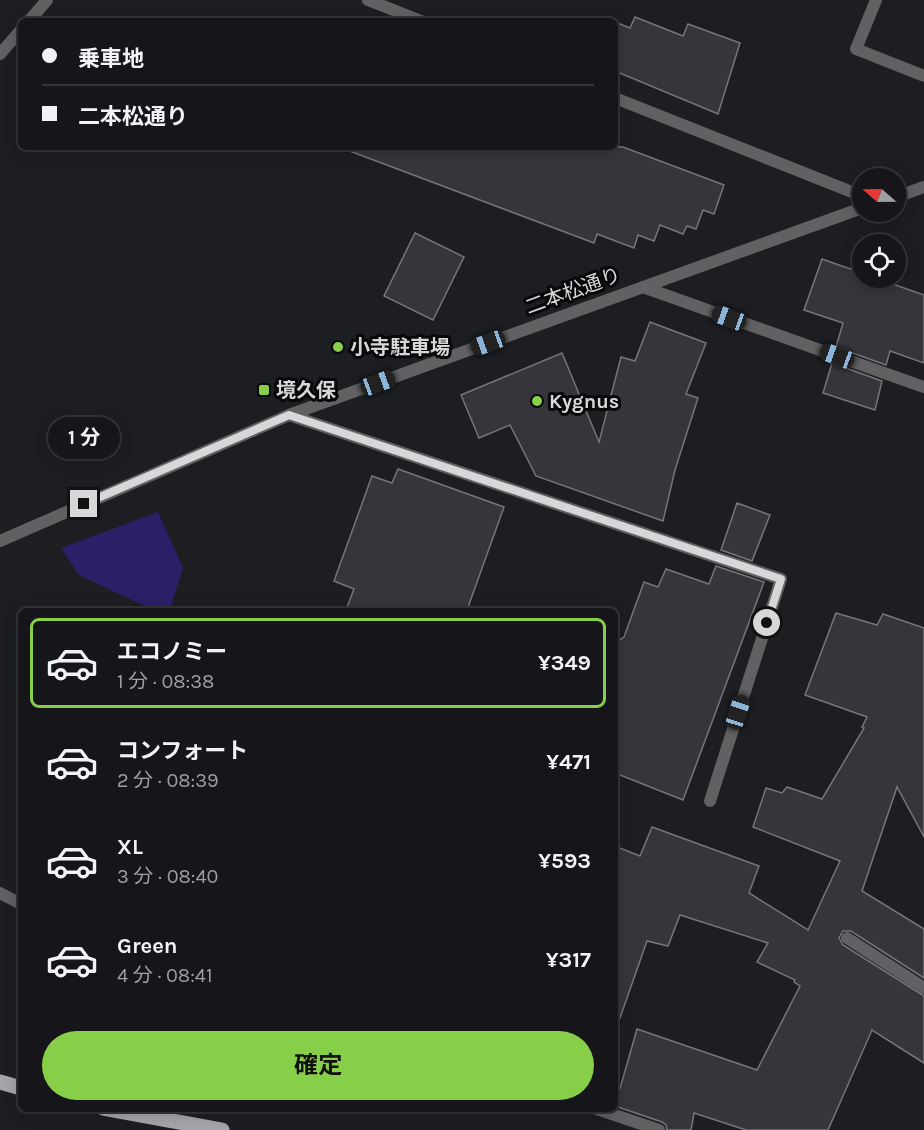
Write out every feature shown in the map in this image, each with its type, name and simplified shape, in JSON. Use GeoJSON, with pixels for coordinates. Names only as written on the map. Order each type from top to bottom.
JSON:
{"type":"FeatureCollection","features":[{"type":"Feature","properties":{"kind":"main road"},"geometry":{"type":"LineString","coordinates":[[0,1082],[18,1087]]}},
{"type":"Feature","properties":{"kind":"main road"},"geometry":{"type":"LineString","coordinates":[[125,1112],[222,1130]]}},
{"type":"Feature","properties":{"kind":"street"},"geometry":{"type":"LineString","coordinates":[[32,18],[47,0]]}},
{"type":"Feature","properties":{"kind":"street"},"geometry":{"type":"LineString","coordinates":[[368,0],[413,18]]}},
{"type":"Feature","properties":{"kind":"street"},"geometry":{"type":"LineString","coordinates":[[876,0],[856,49],[924,76]]}},
{"type":"Feature","properties":{"kind":"street"},"geometry":{"type":"LineString","coordinates":[[0,54],[18,33]]}},
{"type":"Feature","properties":{"kind":"street"},"geometry":{"type":"LineString","coordinates":[[618,99],[852,192]]}},
{"type":"Feature","properties":{"kind":"street"},"geometry":{"type":"LineString","coordinates":[[906,193],[924,187]]}},
{"type":"Feature","properties":{"kind":"street","name":"二本松通り"},"geometry":{"type":"LineString","coordinates":[[0,541],[289,415],[852,212]]}},
{"type":"Feature","properties":{"kind":"street"},"geometry":{"type":"LineString","coordinates":[[643,287],[924,387]]}},
{"type":"Feature","properties":{"kind":"street"},"geometry":{"type":"LineString","coordinates":[[289,415],[781,579],[710,801]]}},
{"type":"Feature","properties":{"kind":"street"},"geometry":{"type":"LineString","coordinates":[[0,893],[18,902]]}},
{"type":"Feature","properties":{"kind":"street"},"geometry":{"type":"LineString","coordinates":[[847,938],[924,988]]}},
{"type":"Feature","properties":{"kind":"street"},"geometry":{"type":"LineString","coordinates":[[606,1112],[658,1130]]}},
{"type":"Feature","properties":{"kind":"shaded area"},"geometry":{"type":"Polygon","coordinates":[[[158,512],[183,568],[171,608],[149,608],[79,575],[61,548],[158,512]]]}},
{"type":"Feature","properties":{"kind":"building"},"geometry":{"type":"Polygon","coordinates":[[[635,17],[683,36],[688,24],[740,43],[718,114],[618,72],[618,23],[630,28],[635,17]]]}},
{"type":"Feature","properties":{"kind":"building"},"geometry":{"type":"Polygon","coordinates":[[[618,147],[623,147],[724,185],[714,214],[703,210],[696,229],[687,226],[683,234],[660,225],[654,241],[638,235],[634,248],[597,234],[594,243],[347,150],[618,150],[618,147]]]}},
{"type":"Feature","properties":{"kind":"building"},"geometry":{"type":"Polygon","coordinates":[[[415,233],[464,257],[433,320],[384,296],[415,233]]]}},
{"type":"Feature","properties":{"kind":"building"},"geometry":{"type":"Polygon","coordinates":[[[822,259],[852,270],[852,288],[904,288],[924,295],[924,363],[890,351],[886,365],[836,347],[843,323],[804,310],[822,259]]]}},
{"type":"Feature","properties":{"kind":"building"},"geometry":{"type":"Polygon","coordinates":[[[650,322],[706,343],[686,394],[698,398],[675,470],[663,521],[536,476],[510,425],[479,438],[461,395],[562,353],[599,442],[621,357],[635,361],[650,322]]]}},
{"type":"Feature","properties":{"kind":"building"},"geometry":{"type":"Polygon","coordinates":[[[832,363],[882,381],[875,410],[823,393],[832,363]]]}},
{"type":"Feature","properties":{"kind":"building"},"geometry":{"type":"Polygon","coordinates":[[[398,469],[504,507],[468,608],[347,608],[354,589],[334,581],[372,476],[392,483],[398,469]]]}},
{"type":"Feature","properties":{"kind":"building"},"geometry":{"type":"Polygon","coordinates":[[[737,503],[770,515],[752,561],[721,550],[737,503]]]}},
{"type":"Feature","properties":{"kind":"building"},"geometry":{"type":"Polygon","coordinates":[[[716,566],[764,582],[683,800],[618,774],[618,641],[624,637],[644,582],[658,587],[666,569],[709,584],[716,566]]]}},
{"type":"Feature","properties":{"kind":"building"},"geometry":{"type":"Polygon","coordinates":[[[836,613],[877,625],[883,614],[924,628],[924,837],[897,787],[862,891],[924,929],[924,978],[851,931],[843,931],[839,938],[843,945],[924,996],[924,1063],[872,1030],[828,1130],[746,1130],[694,1113],[691,1130],[667,1130],[666,1125],[662,1122],[618,1107],[618,1096],[637,1029],[757,1070],[800,986],[794,982],[795,980],[757,962],[768,943],[680,915],[668,946],[647,941],[620,1018],[618,1018],[618,847],[640,856],[652,827],[759,866],[749,893],[808,930],[840,861],[753,827],[766,788],[782,793],[787,787],[822,799],[864,728],[862,727],[867,717],[805,695],[836,613]]]}},
{"type":"Feature","properties":{"kind":"place","name":"小寺駐車場"},"geometry":{"type":"Point","coordinates":[338,347]}},
{"type":"Feature","properties":{"kind":"place","name":"境久保"},"geometry":{"type":"Point","coordinates":[264,390]}},
{"type":"Feature","properties":{"kind":"place","name":"Kygnus"},"geometry":{"type":"Point","coordinates":[537,401]}},
{"type":"Feature","properties":{"kind":"route"},"geometry":{"type":"LineString","coordinates":[[84,504],[289,415],[781,579],[767,623]]}}]}
